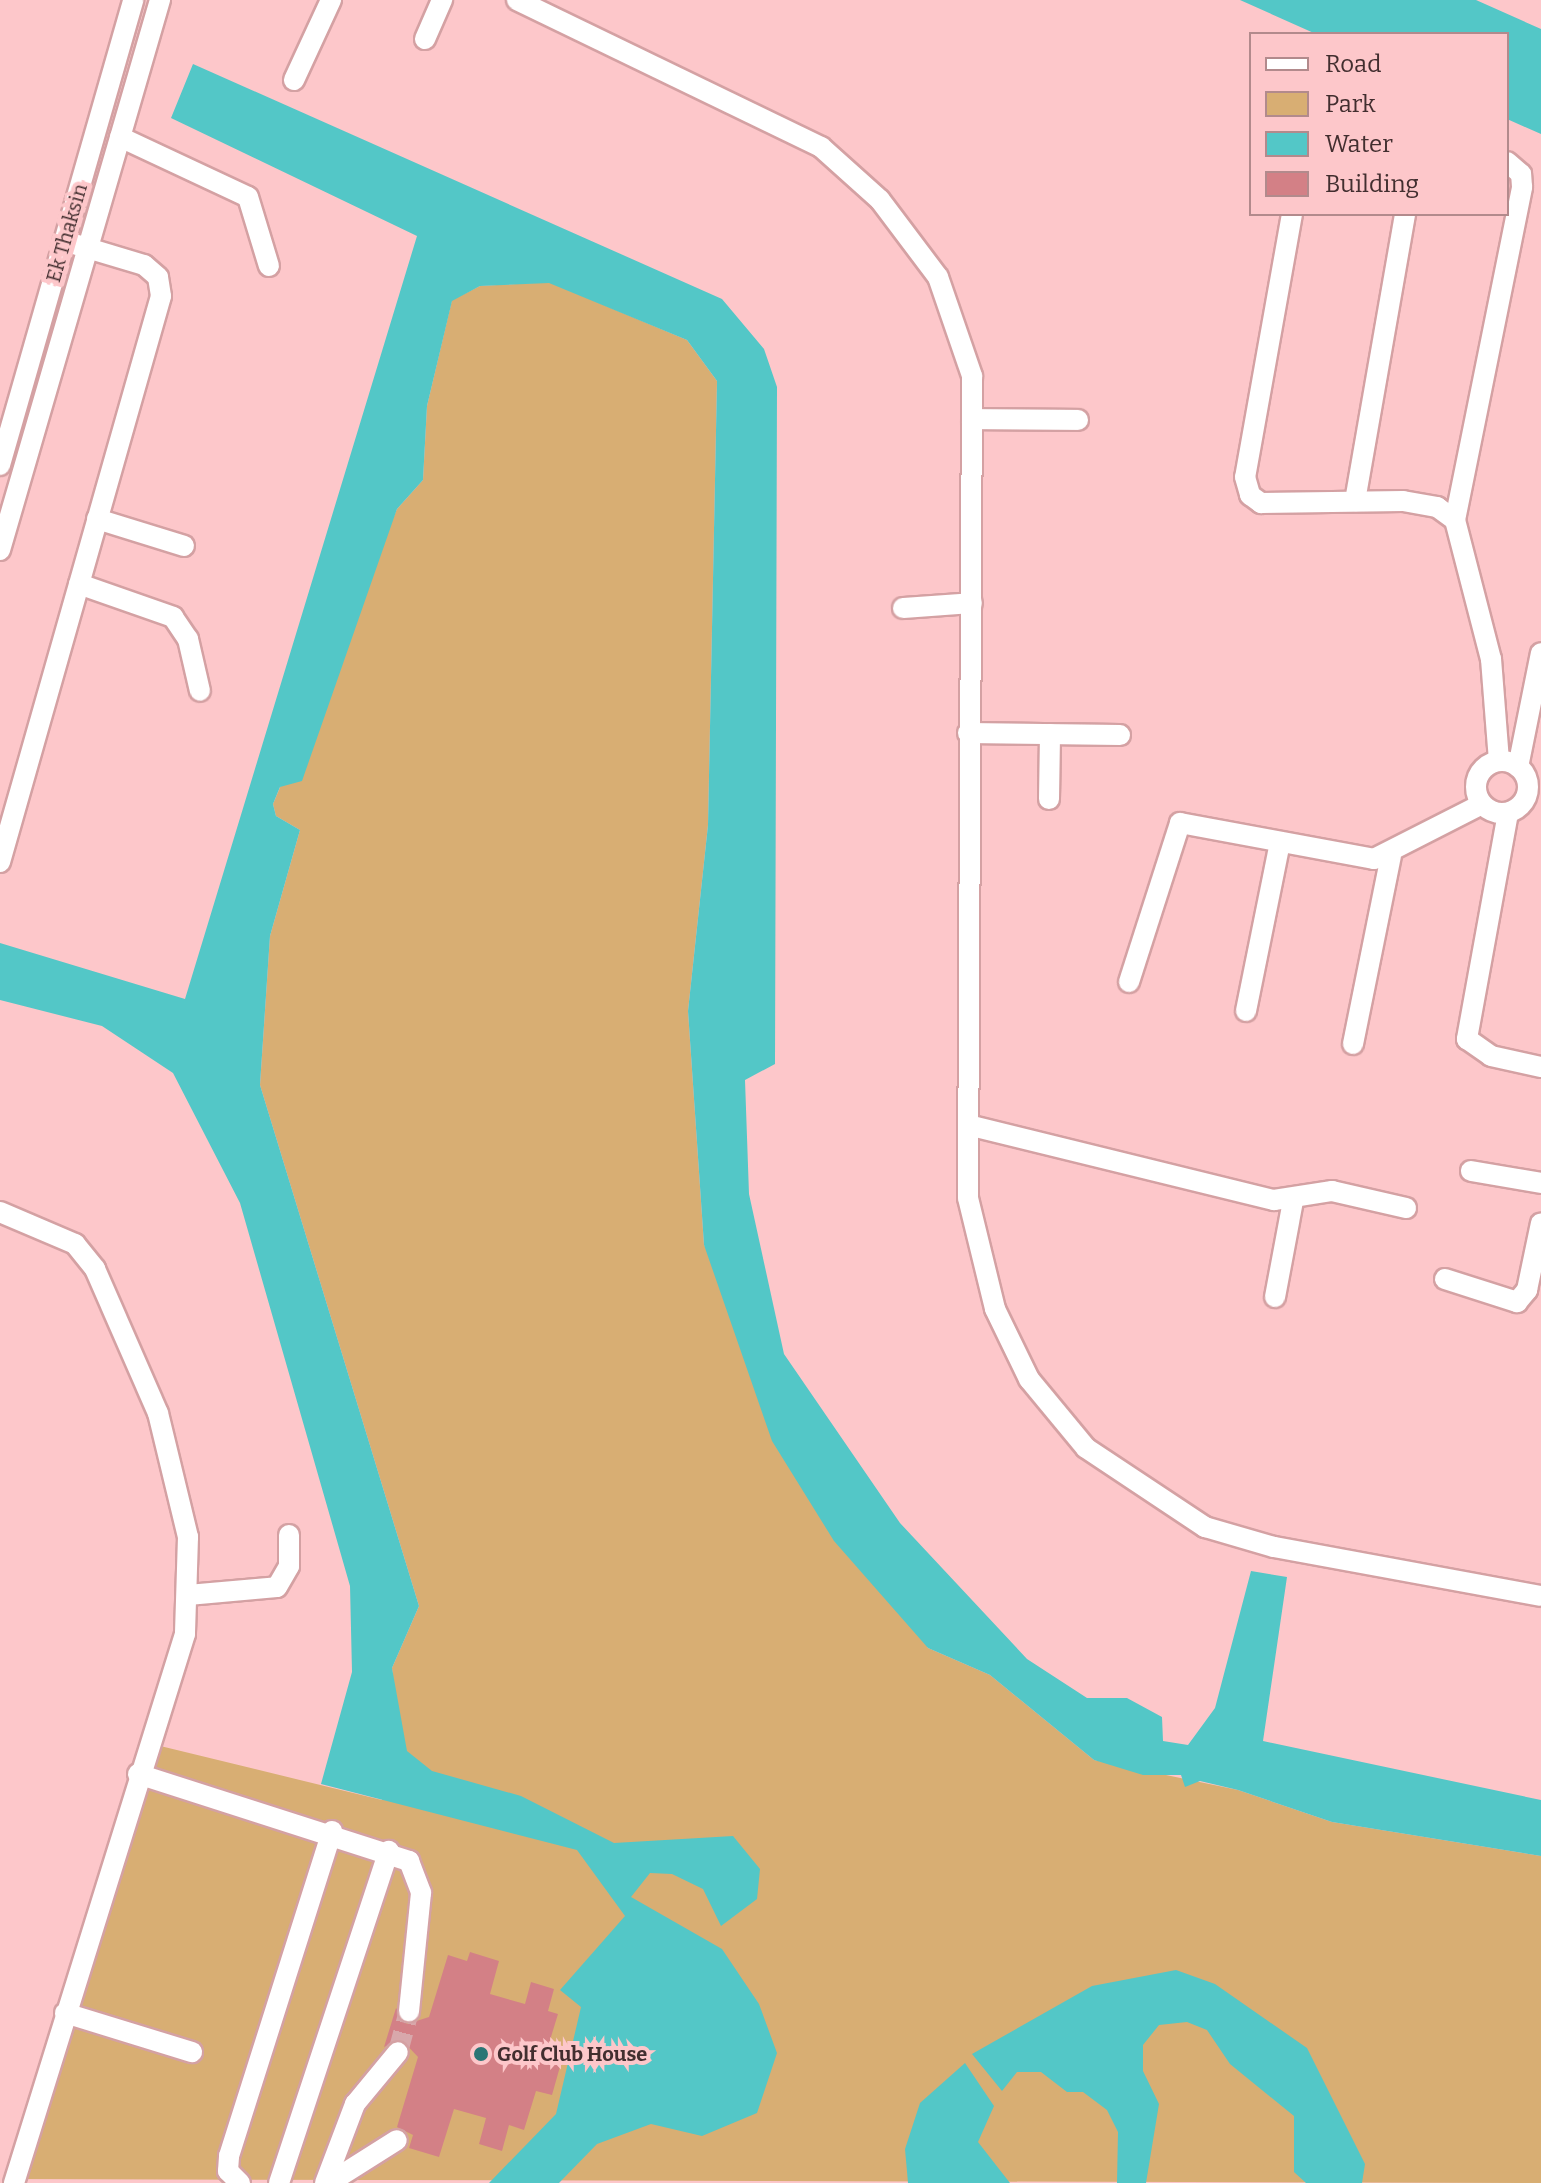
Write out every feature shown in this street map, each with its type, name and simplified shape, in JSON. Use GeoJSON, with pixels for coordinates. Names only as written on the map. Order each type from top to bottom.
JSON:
{"type":"FeatureCollection","features":[{"type":"Feature","properties":{"kind":"street","name":"Ek Thaksin"},"geometry":{"type":"LineString","coordinates":[[0,465],[3,443],[133,0]]}},
{"type":"Feature","properties":{"kind":"street"},"geometry":{"type":"LineString","coordinates":[[0,550],[160,0]]}},
{"type":"Feature","properties":{"kind":"street"},"geometry":{"type":"LineString","coordinates":[[294,80],[331,0]]}},
{"type":"Feature","properties":{"kind":"street"},"geometry":{"type":"LineString","coordinates":[[425,39],[442,0]]}},
{"type":"Feature","properties":{"kind":"street"},"geometry":{"type":"LineString","coordinates":[[517,0],[821,147],[880,200],[938,277],[972,376],[968,1198],[995,1309],[1029,1379],[1086,1448],[1183,1516],[1235,1537],[1541,1596]]}},
{"type":"Feature","properties":{"kind":"street"},"geometry":{"type":"LineString","coordinates":[[120,137],[248,197],[269,266]]}},
{"type":"Feature","properties":{"kind":"street"},"geometry":{"type":"LineString","coordinates":[[1509,164],[1521,174],[1522,187],[1455,520],[1491,659],[1509,764],[1534,795],[1508,813],[1467,1039],[1491,1056],[1541,1067]]}},
{"type":"Feature","properties":{"kind":"street"},"geometry":{"type":"LineString","coordinates":[[1292,216],[1245,477],[1261,503],[1355,501],[1437,507],[1455,520]]}},
{"type":"Feature","properties":{"kind":"street"},"geometry":{"type":"LineString","coordinates":[[1355,501],[1405,216]]}},
{"type":"Feature","properties":{"kind":"street"},"geometry":{"type":"LineString","coordinates":[[0,862],[6,819],[79,584],[161,296],[158,277],[144,265],[64,241]]}},
{"type":"Feature","properties":{"kind":"street"},"geometry":{"type":"LineString","coordinates":[[972,419],[1078,420]]}},
{"type":"Feature","properties":{"kind":"street"},"geometry":{"type":"LineString","coordinates":[[97,519],[184,546]]}},
{"type":"Feature","properties":{"kind":"street"},"geometry":{"type":"LineString","coordinates":[[79,584],[173,617],[188,639],[200,691]]}},
{"type":"Feature","properties":{"kind":"street"},"geometry":{"type":"LineString","coordinates":[[903,608],[972,603]]}},
{"type":"Feature","properties":{"kind":"street"},"geometry":{"type":"LineString","coordinates":[[1482,804],[1478,778],[1509,764],[1541,653]]}},
{"type":"Feature","properties":{"kind":"street"},"geometry":{"type":"LineString","coordinates":[[968,733],[1120,735]]}},
{"type":"Feature","properties":{"kind":"street"},"geometry":{"type":"LineString","coordinates":[[1049,799],[1050,734]]}},
{"type":"Feature","properties":{"kind":"street"},"geometry":{"type":"LineString","coordinates":[[1129,982],[1175,827],[1190,823],[1280,843],[1391,856],[1482,804],[1508,813]]}},
{"type":"Feature","properties":{"kind":"street"},"geometry":{"type":"LineString","coordinates":[[1246,1011],[1280,843]]}},
{"type":"Feature","properties":{"kind":"street"},"geometry":{"type":"LineString","coordinates":[[1353,1044],[1391,856]]}},
{"type":"Feature","properties":{"kind":"street"},"geometry":{"type":"LineString","coordinates":[[968,1125],[1293,1201],[1332,1191],[1406,1208]]}},
{"type":"Feature","properties":{"kind":"street"},"geometry":{"type":"LineString","coordinates":[[1471,1171],[1541,1183]]}},
{"type":"Feature","properties":{"kind":"street"},"geometry":{"type":"LineString","coordinates":[[1275,1297],[1293,1201]]}},
{"type":"Feature","properties":{"kind":"street"},"geometry":{"type":"LineString","coordinates":[[0,1212],[75,1244],[126,1333],[173,1470],[188,1537],[185,1634],[138,1774],[14,2183]]}},
{"type":"Feature","properties":{"kind":"street"},"geometry":{"type":"LineString","coordinates":[[1445,1279],[1517,1302],[1527,1290],[1541,1223]]}},
{"type":"Feature","properties":{"kind":"street"},"geometry":{"type":"LineString","coordinates":[[188,1595],[277,1587],[289,1566],[289,1535]]}},
{"type":"Feature","properties":{"kind":"street"},"geometry":{"type":"LineString","coordinates":[[138,1774],[332,1831],[409,1861],[420,1879],[409,2011]]}},
{"type":"Feature","properties":{"kind":"street"},"geometry":{"type":"LineString","coordinates":[[240,2183],[228,2171],[229,2156],[332,1831]]}},
{"type":"Feature","properties":{"kind":"street"},"geometry":{"type":"LineString","coordinates":[[279,2183],[389,1851]]}},
{"type":"Feature","properties":{"kind":"street"},"geometry":{"type":"LineString","coordinates":[[65,2013],[192,2052]]}},
{"type":"Feature","properties":{"kind":"street"},"geometry":{"type":"LineString","coordinates":[[327,2183],[355,2104],[398,2052]]}},
{"type":"Feature","properties":{"kind":"street"},"geometry":{"type":"LineString","coordinates":[[327,2183],[397,2140]]}},
{"type":"Feature","properties":{"kind":"green space"},"geometry":{"type":"Polygon","coordinates":[[[549,282],[687,340],[717,381],[708,825],[688,1011],[704,1245],[928,1648],[990,1675],[1094,1760],[1238,1790],[1332,1822],[1541,1856],[1541,2183],[14,2179],[148,1743],[382,1800],[398,1726],[392,1668],[419,1606],[260,1085],[270,936],[300,830],[276,816],[273,804],[397,509],[423,480],[427,406],[452,300],[480,286],[549,282]]]}},
{"type":"Feature","properties":{"kind":"water"},"geometry":{"type":"Polygon","coordinates":[[[1240,0],[1476,0],[1541,29],[1541,134],[1509,120],[1509,32],[1312,32],[1240,0]]]}},
{"type":"Feature","properties":{"kind":"water"},"geometry":{"type":"Polygon","coordinates":[[[193,64],[722,299],[764,349],[777,387],[775,1064],[745,1080],[749,1194],[784,1354],[900,1523],[1027,1659],[1087,1698],[1127,1698],[1162,1717],[1163,1741],[1188,1745],[1215,1708],[1251,1571],[1287,1577],[1263,1741],[1541,1800],[1541,1856],[1332,1822],[1238,1790],[1200,1781],[1185,1787],[1181,1775],[1143,1775],[1094,1760],[990,1675],[928,1648],[834,1541],[772,1441],[704,1245],[688,1011],[708,825],[717,381],[687,340],[549,283],[480,286],[452,301],[427,406],[423,480],[397,509],[302,781],[280,787],[273,804],[276,816],[300,830],[270,936],[260,1085],[419,1606],[392,1668],[407,1751],[432,1771],[521,1796],[614,1843],[733,1836],[760,1869],[757,1899],[721,1926],[703,1889],[672,1874],[650,1873],[631,1897],[722,1949],[759,2004],[777,2053],[757,2113],[702,2136],[651,2124],[597,2144],[559,2183],[489,2183],[556,2114],[581,2007],[560,1990],[625,1916],[577,1850],[321,1784],[352,1672],[350,1586],[240,1203],[173,1073],[102,1026],[0,1000],[0,943],[185,999],[417,236],[171,118],[193,64]]]}},
{"type":"Feature","properties":{"kind":"water"},"geometry":{"type":"Polygon","coordinates":[[[1176,1970],[1215,1984],[1307,2048],[1365,2164],[1362,2183],[1306,2183],[1294,2172],[1294,2116],[1230,2064],[1207,2030],[1187,2022],[1159,2025],[1143,2045],[1143,2071],[1159,2104],[1146,2183],[1117,2183],[1118,2132],[1107,2110],[1083,2092],[1067,2092],[1041,2072],[1017,2072],[1002,2091],[972,2054],[1092,1986],[1176,1970]]]}},
{"type":"Feature","properties":{"kind":"water"},"geometry":{"type":"Polygon","coordinates":[[[965,2063],[994,2106],[978,2142],[1010,2183],[908,2183],[905,2149],[920,2103],[965,2063]]]}},
{"type":"Feature","properties":{"kind":"building","name":"Golf Club House"},"geometry":{"type":"Polygon","coordinates":[[[470,1952],[499,1961],[490,1994],[525,2004],[531,1982],[554,1989],[548,2011],[558,2014],[547,2050],[563,2056],[552,2095],[536,2091],[524,2130],[509,2125],[502,2151],[479,2144],[486,2118],[454,2109],[439,2157],[409,2148],[413,2135],[397,2127],[418,2057],[401,2039],[384,2047],[396,2008],[407,2024],[429,2017],[448,1955],[467,1961],[470,1952]]]}},
{"type":"Feature","properties":{"kind":"tunnel"},"geometry":{"type":"LineString","coordinates":[[398,2052],[409,2011]]}},
{"type":"Feature","properties":{"kind":"place","name":"Golf Club House"},"geometry":{"type":"Point","coordinates":[481,2054]}}]}
